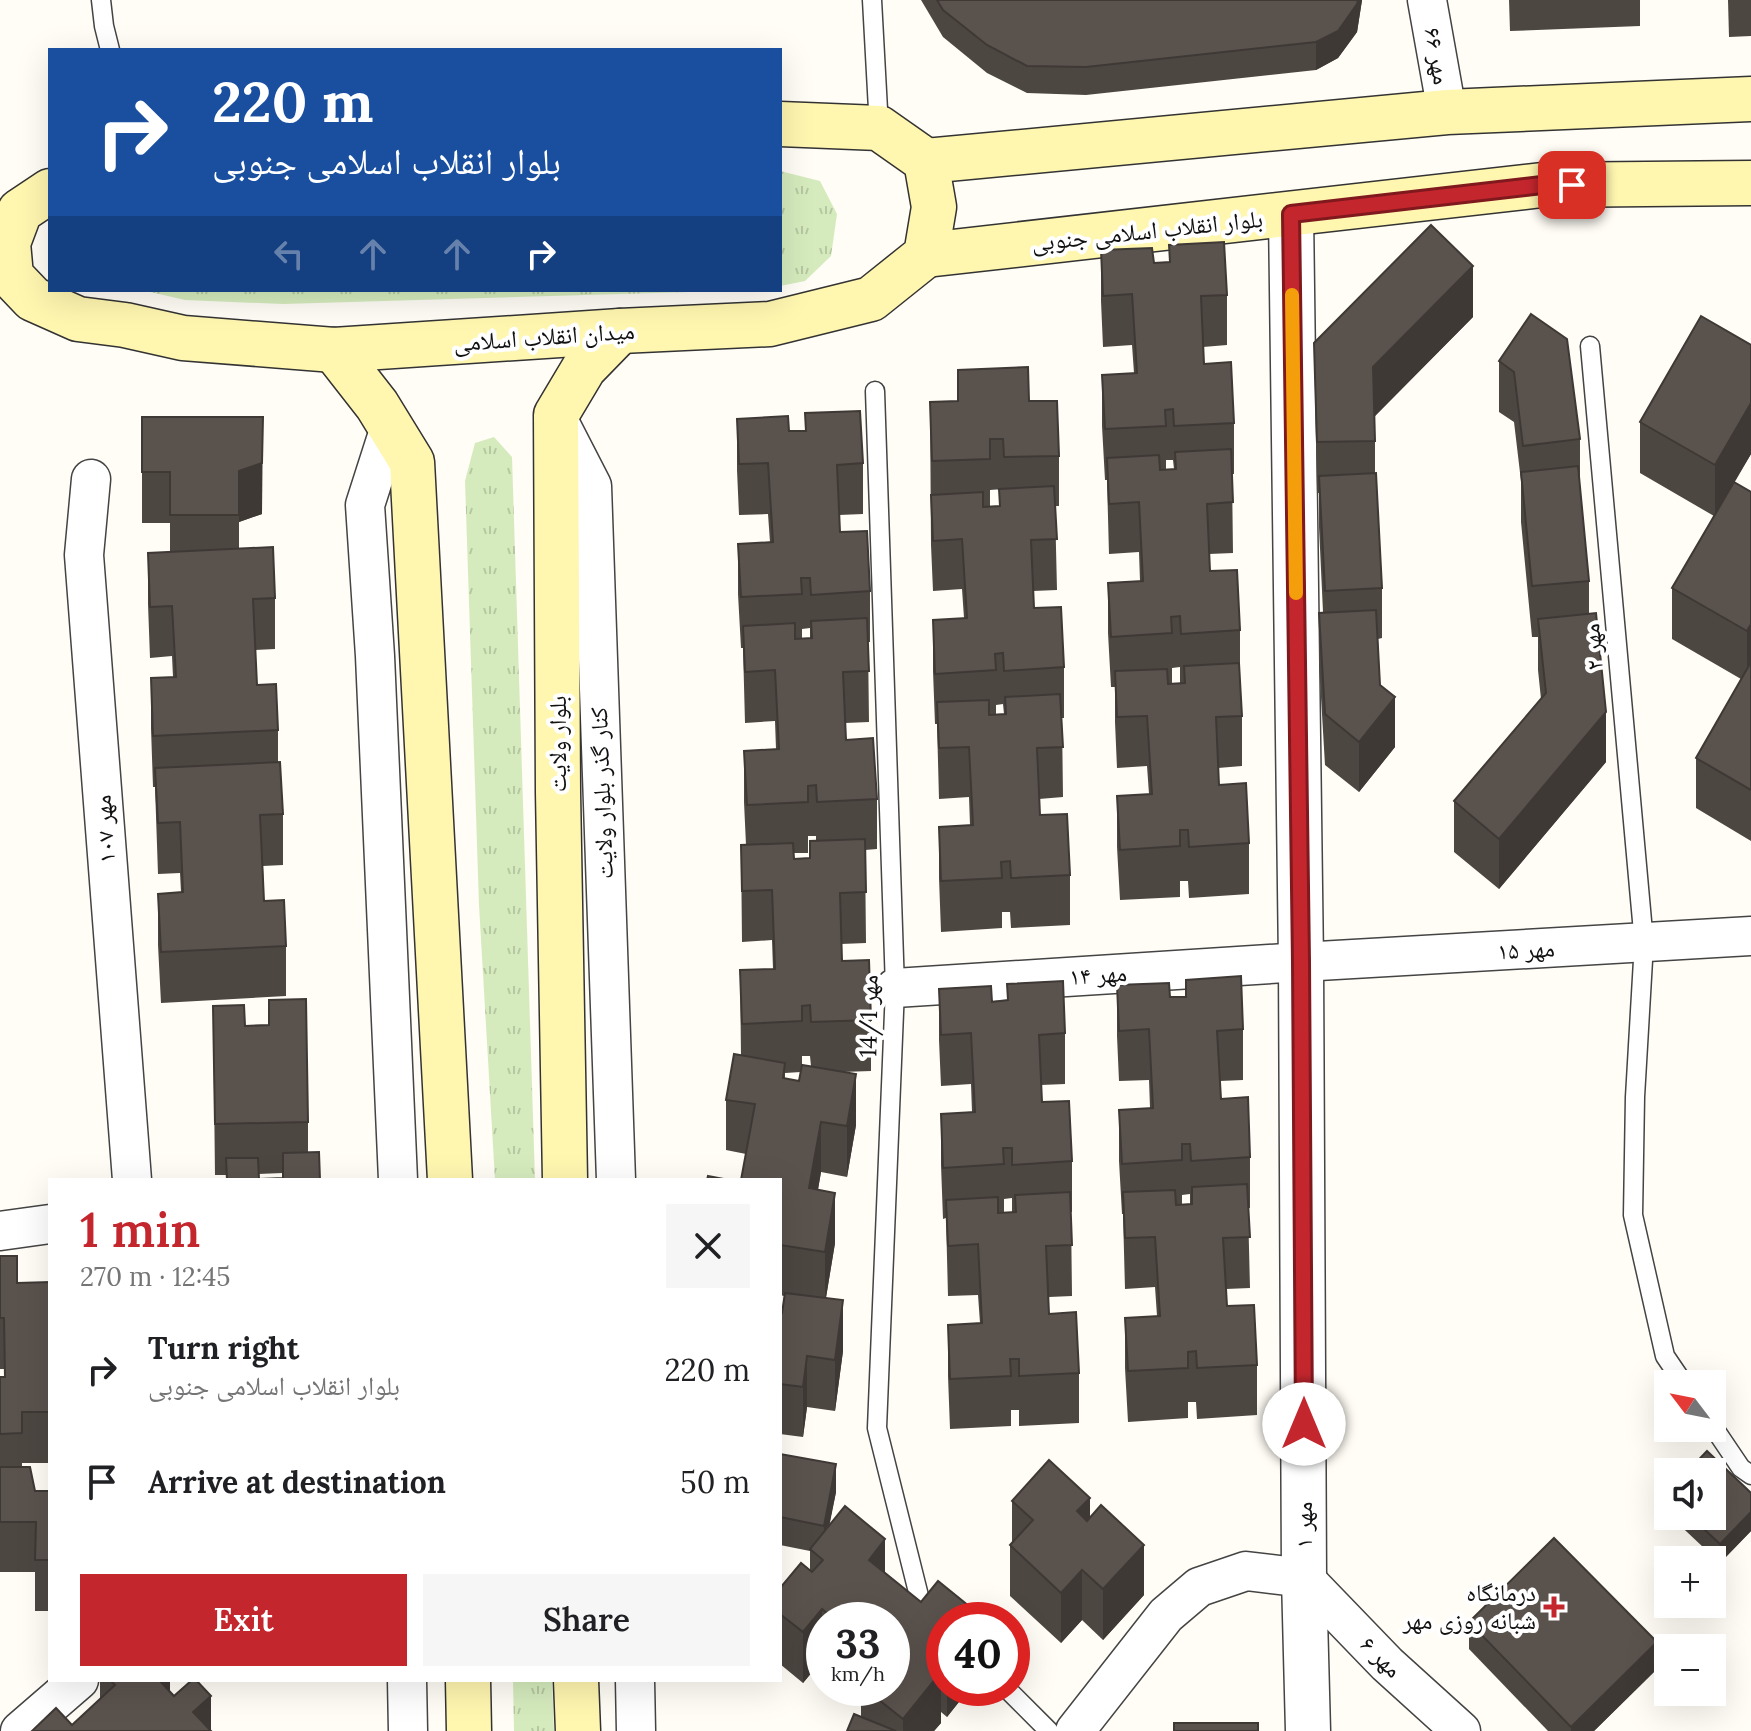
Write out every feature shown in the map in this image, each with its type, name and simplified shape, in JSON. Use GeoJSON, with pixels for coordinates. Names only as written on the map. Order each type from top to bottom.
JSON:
{"type":"FeatureCollection","features":[{"type":"Feature","properties":{"kind":"main road"},"geometry":{"type":"LineString","coordinates":[[782,124],[879,128],[926,161],[1447,112],[1751,99]]}},
{"type":"Feature","properties":{"kind":"main road"},"geometry":{"type":"LineString","coordinates":[[926,161],[934,207],[926,255]]}},
{"type":"Feature","properties":{"kind":"main road","name":"بلوار انقلاب اسلامی جنوبی"},"geometry":{"type":"LineString","coordinates":[[926,255],[1542,185],[1751,183]]}},
{"type":"Feature","properties":{"kind":"main road","name":"میدان انقلاب اسلامی"},"geometry":{"type":"LineString","coordinates":[[23,204],[8,243],[6,275],[33,299],[78,319],[125,325],[183,338],[334,350],[770,324],[871,299],[926,255]]}},
{"type":"Feature","properties":{"kind":"main road"},"geometry":{"type":"LineString","coordinates":[[556,415],[584,368],[620,331]]}},
{"type":"Feature","properties":{"kind":"main road"},"geometry":{"type":"LineString","coordinates":[[334,350],[377,405],[412,462],[450,1178]]}},
{"type":"Feature","properties":{"kind":"main road","name":"بلوار ولایت"},"geometry":{"type":"LineString","coordinates":[[556,415],[565,1178]]}},
{"type":"Feature","properties":{"kind":"main road"},"geometry":{"type":"LineString","coordinates":[[468,1682],[469,1731]]}},
{"type":"Feature","properties":{"kind":"main road"},"geometry":{"type":"LineString","coordinates":[[576,1682],[578,1731]]}},
{"type":"Feature","properties":{"kind":"street","name":"مهر ۶۶"},"geometry":{"type":"LineString","coordinates":[[1427,0],[1447,112]]}},
{"type":"Feature","properties":{"kind":"street","name":"مهر ۱"},"geometry":{"type":"LineString","coordinates":[[1291,214],[1308,1731]]}},
{"type":"Feature","properties":{"kind":"street","name":"کنار گذر بلوار ولایت"},"geometry":{"type":"LineString","coordinates":[[556,415],[592,486],[616,1178]]}},
{"type":"Feature","properties":{"kind":"street"},"geometry":{"type":"LineString","coordinates":[[390,427],[365,505],[375,656],[398,1178]]}},
{"type":"Feature","properties":{"kind":"street","name":"مهر ۱۰۷"},"geometry":{"type":"LineString","coordinates":[[91,479],[84,555],[132,1178]]}},
{"type":"Feature","properties":{"kind":"street","name":"مهر ۱۵"},"geometry":{"type":"LineString","coordinates":[[1301,962],[1751,936]]}},
{"type":"Feature","properties":{"kind":"street","name":"مهر ۱۴"},"geometry":{"type":"LineString","coordinates":[[895,988],[1301,962]]}},
{"type":"Feature","properties":{"kind":"street"},"geometry":{"type":"LineString","coordinates":[[0,1231],[48,1224]]}},
{"type":"Feature","properties":{"kind":"street"},"geometry":{"type":"LineString","coordinates":[[1075,1731],[1166,1615],[1199,1587],[1246,1571],[1304,1578]]}},
{"type":"Feature","properties":{"kind":"street","name":"مهر ۶"},"geometry":{"type":"LineString","coordinates":[[1304,1578],[1387,1664],[1461,1731]]}},
{"type":"Feature","properties":{"kind":"street"},"geometry":{"type":"LineString","coordinates":[[20,1731],[77,1682]]}},
{"type":"Feature","properties":{"kind":"street"},"geometry":{"type":"LineString","coordinates":[[407,1682],[408,1731]]}},
{"type":"Feature","properties":{"kind":"street"},"geometry":{"type":"LineString","coordinates":[[635,1682],[636,1731]]}},
{"type":"Feature","properties":{"kind":"lane"},"geometry":{"type":"LineString","coordinates":[[101,0],[110,48]]}},
{"type":"Feature","properties":{"kind":"lane"},"geometry":{"type":"LineString","coordinates":[[872,0],[879,128]]}},
{"type":"Feature","properties":{"kind":"lane","name":"مهر ۲"},"geometry":{"type":"LineString","coordinates":[[1590,346],[1644,943],[1635,1097],[1633,1215],[1665,1356],[1674,1370]]}},
{"type":"Feature","properties":{"kind":"lane","name":"مهر 14/1"},"geometry":{"type":"LineString","coordinates":[[875,391],[895,988],[877,1428],[921,1604],[926,1609]]}},
{"type":"Feature","properties":{"kind":"lane"},"geometry":{"type":"LineString","coordinates":[[1723,1442],[1741,1468],[1751,1475]]}},
{"type":"Feature","properties":{"kind":"lane"},"geometry":{"type":"LineString","coordinates":[[1024,1706],[1049,1731]]}},
{"type":"Feature","properties":{"kind":"green space"},"geometry":{"type":"Polygon","coordinates":[[[782,172],[820,181],[837,214],[831,256],[805,281],[782,286],[782,172]]]}},
{"type":"Feature","properties":{"kind":"green space"},"geometry":{"type":"Polygon","coordinates":[[[151,292],[690,292],[283,304],[185,300],[151,292]]]}},
{"type":"Feature","properties":{"kind":"green space"},"geometry":{"type":"Polygon","coordinates":[[[494,437],[512,457],[535,1178],[495,1178],[479,905],[465,481],[475,443],[494,437]]]}},
{"type":"Feature","properties":{"kind":"green space"},"geometry":{"type":"Polygon","coordinates":[[[513,1682],[552,1682],[554,1731],[514,1731],[513,1682]]]}},
{"type":"Feature","properties":{"kind":"building"},"geometry":{"type":"Polygon","coordinates":[[[937,0],[1358,0],[1338,31],[1316,42],[1086,67],[1027,66],[987,45],[943,10],[937,0]]]}},
{"type":"Feature","properties":{"kind":"building"},"geometry":{"type":"Polygon","coordinates":[[[1431,225],[1473,266],[1373,367],[1375,441],[1317,442],[1314,343],[1431,225]]]}},
{"type":"Feature","properties":{"kind":"building"},"geometry":{"type":"Polygon","coordinates":[[[1224,242],[1227,295],[1201,296],[1204,364],[1231,362],[1234,423],[1174,426],[1173,409],[1165,410],[1166,426],[1105,429],[1102,375],[1137,373],[1132,294],[1103,296],[1101,250],[1152,248],[1154,263],[1170,262],[1169,245],[1224,242]]]}},
{"type":"Feature","properties":{"kind":"building"},"geometry":{"type":"Polygon","coordinates":[[[1531,314],[1567,339],[1580,439],[1523,446],[1514,372],[1499,361],[1531,314]]]}},
{"type":"Feature","properties":{"kind":"building"},"geometry":{"type":"Polygon","coordinates":[[[1701,316],[1751,345],[1751,403],[1715,465],[1640,422],[1701,316]]]}},
{"type":"Feature","properties":{"kind":"building"},"geometry":{"type":"Polygon","coordinates":[[[1028,367],[1029,401],[1057,401],[1059,456],[1004,457],[1003,439],[990,439],[990,459],[932,461],[930,402],[958,401],[958,370],[1028,367]]]}},
{"type":"Feature","properties":{"kind":"building"},"geometry":{"type":"Polygon","coordinates":[[[860,411],[863,463],[837,465],[840,532],[867,531],[870,591],[811,595],[810,578],[801,578],[802,594],[741,597],[738,544],[773,542],[768,463],[739,464],[737,419],[788,416],[789,431],[806,431],[805,413],[860,411]]]}},
{"type":"Feature","properties":{"kind":"building"},"geometry":{"type":"Polygon","coordinates":[[[142,417],[263,417],[262,463],[239,471],[239,515],[170,515],[170,472],[142,472],[142,417]]]}},
{"type":"Feature","properties":{"kind":"building"},"geometry":{"type":"Polygon","coordinates":[[[1231,449],[1233,502],[1207,504],[1210,571],[1237,570],[1240,630],[1181,634],[1180,616],[1171,617],[1172,633],[1111,637],[1108,583],[1143,581],[1139,502],[1109,504],[1107,458],[1159,455],[1160,470],[1176,469],[1175,452],[1231,449]]]}},
{"type":"Feature","properties":{"kind":"building"},"geometry":{"type":"Polygon","coordinates":[[[1578,466],[1589,581],[1532,586],[1521,472],[1578,466]]]}},
{"type":"Feature","properties":{"kind":"building"},"geometry":{"type":"Polygon","coordinates":[[[1376,473],[1382,588],[1325,591],[1319,476],[1376,473]]]}},
{"type":"Feature","properties":{"kind":"building"},"geometry":{"type":"Polygon","coordinates":[[[1734,482],[1751,492],[1751,624],[1747,631],[1672,588],[1734,482]]]}},
{"type":"Feature","properties":{"kind":"building"},"geometry":{"type":"Polygon","coordinates":[[[1054,486],[1057,539],[1031,540],[1034,608],[1061,607],[1064,667],[1004,671],[1003,653],[995,654],[996,670],[935,674],[933,620],[967,618],[962,539],[933,541],[931,495],[983,492],[983,507],[1000,506],[999,489],[1054,486]]]}},
{"type":"Feature","properties":{"kind":"building"},"geometry":{"type":"Polygon","coordinates":[[[273,547],[275,598],[253,599],[257,685],[276,684],[278,730],[153,736],[151,678],[176,677],[172,606],[150,607],[148,553],[273,547]]]}},
{"type":"Feature","properties":{"kind":"building"},"geometry":{"type":"Polygon","coordinates":[[[1376,610],[1380,685],[1395,697],[1359,742],[1325,714],[1319,613],[1376,610]]]}},
{"type":"Feature","properties":{"kind":"building"},"geometry":{"type":"Polygon","coordinates":[[[1596,613],[1606,712],[1499,839],[1454,801],[1546,693],[1538,619],[1596,613]]]}},
{"type":"Feature","properties":{"kind":"building"},"geometry":{"type":"Polygon","coordinates":[[[867,618],[869,671],[843,672],[846,740],[873,738],[877,799],[817,802],[816,785],[808,786],[808,802],[747,805],[744,751],[779,749],[775,670],[745,672],[743,626],[795,623],[795,639],[812,638],[811,621],[867,618]]]}},
{"type":"Feature","properties":{"kind":"building"},"geometry":{"type":"Polygon","coordinates":[[[1751,662],[1751,790],[1696,758],[1751,662]]]}},
{"type":"Feature","properties":{"kind":"building"},"geometry":{"type":"Polygon","coordinates":[[[1239,663],[1242,716],[1216,717],[1219,785],[1246,783],[1249,843],[1189,847],[1188,830],[1180,830],[1180,846],[1120,850],[1117,796],[1152,794],[1147,716],[1117,717],[1115,671],[1167,669],[1168,684],[1185,683],[1184,666],[1239,663]]]}},
{"type":"Feature","properties":{"kind":"building"},"geometry":{"type":"Polygon","coordinates":[[[1060,694],[1063,747],[1037,748],[1040,815],[1067,814],[1070,875],[1011,878],[1010,861],[1001,862],[1002,878],[941,881],[939,827],[973,825],[969,747],[939,748],[937,702],[989,700],[989,715],[1006,714],[1005,697],[1060,694]]]}},
{"type":"Feature","properties":{"kind":"building"},"geometry":{"type":"Polygon","coordinates":[[[280,762],[283,814],[260,815],[264,901],[284,900],[286,946],[161,952],[158,894],[183,892],[180,822],[158,823],[155,768],[280,762]]]}},
{"type":"Feature","properties":{"kind":"building"},"geometry":{"type":"Polygon","coordinates":[[[865,839],[866,892],[840,893],[842,961],[869,960],[871,1020],[811,1022],[810,1005],[802,1006],[802,1021],[742,1024],[740,970],[775,969],[772,890],[742,891],[741,845],[793,843],[794,859],[810,858],[810,841],[865,839]]]}},
{"type":"Feature","properties":{"kind":"building"},"geometry":{"type":"Polygon","coordinates":[[[1241,976],[1243,1029],[1217,1031],[1221,1099],[1248,1097],[1250,1157],[1191,1161],[1190,1144],[1182,1144],[1182,1160],[1122,1164],[1119,1110],[1153,1108],[1149,1029],[1119,1031],[1117,985],[1169,983],[1170,997],[1186,997],[1186,980],[1241,976]]]}},
{"type":"Feature","properties":{"kind":"building"},"geometry":{"type":"Polygon","coordinates":[[[1063,981],[1065,1033],[1039,1035],[1042,1102],[1069,1101],[1072,1161],[1012,1165],[1012,1148],[1003,1148],[1004,1164],[943,1168],[941,1114],[975,1112],[971,1033],[941,1035],[939,989],[991,986],[992,1002],[1008,1000],[1007,984],[1063,981]]]}},
{"type":"Feature","properties":{"kind":"building"},"geometry":{"type":"Polygon","coordinates":[[[306,999],[308,1122],[215,1124],[213,1006],[244,1005],[245,1026],[269,1025],[269,1000],[306,999]]]}},
{"type":"Feature","properties":{"kind":"building"},"geometry":{"type":"Polygon","coordinates":[[[734,1054],[785,1063],[783,1078],[799,1081],[802,1065],[856,1074],[847,1126],[821,1122],[809,1188],[835,1193],[825,1252],[782,1245],[782,1178],[741,1178],[755,1104],[726,1100],[734,1054]]]}},
{"type":"Feature","properties":{"kind":"building"},"geometry":{"type":"Polygon","coordinates":[[[319,1152],[320,1178],[283,1178],[283,1153],[319,1152]]]}},
{"type":"Feature","properties":{"kind":"building"},"geometry":{"type":"Polygon","coordinates":[[[226,1158],[258,1158],[259,1178],[227,1178],[226,1158]]]}},
{"type":"Feature","properties":{"kind":"building"},"geometry":{"type":"Polygon","coordinates":[[[1247,1184],[1250,1237],[1223,1238],[1227,1306],[1254,1305],[1257,1365],[1197,1368],[1196,1351],[1188,1352],[1188,1368],[1128,1371],[1125,1318],[1160,1316],[1155,1237],[1125,1238],[1123,1192],[1175,1190],[1176,1205],[1192,1204],[1192,1187],[1247,1184]]]}},
{"type":"Feature","properties":{"kind":"building"},"geometry":{"type":"Polygon","coordinates":[[[1070,1192],[1072,1245],[1046,1246],[1049,1314],[1076,1312],[1079,1373],[1019,1376],[1019,1359],[1010,1359],[1011,1376],[950,1379],[948,1325],[982,1323],[978,1244],[948,1246],[946,1200],[998,1197],[998,1213],[1016,1212],[1015,1195],[1070,1192]]]}},
{"type":"Feature","properties":{"kind":"building"},"geometry":{"type":"Polygon","coordinates":[[[0,1256],[17,1256],[17,1283],[48,1282],[48,1412],[22,1412],[22,1433],[0,1434],[0,1377],[5,1377],[4,1318],[0,1318],[0,1256]]]}},
{"type":"Feature","properties":{"kind":"building"},"geometry":{"type":"Polygon","coordinates":[[[785,1293],[843,1300],[835,1360],[807,1356],[803,1387],[782,1384],[785,1293]]]}},
{"type":"Feature","properties":{"kind":"building"},"geometry":{"type":"Polygon","coordinates":[[[1707,1451],[1714,1458],[1700,1458],[1707,1451]]]}},
{"type":"Feature","properties":{"kind":"building"},"geometry":{"type":"Polygon","coordinates":[[[782,1454],[836,1464],[824,1526],[782,1517],[782,1454]]]}},
{"type":"Feature","properties":{"kind":"building"},"geometry":{"type":"Polygon","coordinates":[[[1049,1460],[1090,1498],[1077,1511],[1087,1521],[1101,1505],[1144,1545],[1103,1589],[1082,1570],[1061,1593],[1010,1545],[1033,1520],[1012,1501],[1049,1460]]]}},
{"type":"Feature","properties":{"kind":"building"},"geometry":{"type":"Polygon","coordinates":[[[0,1467],[30,1467],[35,1491],[48,1491],[48,1560],[35,1560],[36,1522],[0,1522],[0,1467]]]}},
{"type":"Feature","properties":{"kind":"building"},"geometry":{"type":"Polygon","coordinates":[[[1726,1469],[1751,1493],[1751,1512],[1720,1544],[1705,1530],[1726,1530],[1726,1469]]]}},
{"type":"Feature","properties":{"kind":"building"},"geometry":{"type":"Polygon","coordinates":[[[845,1506],[885,1539],[869,1560],[921,1602],[938,1581],[964,1602],[926,1602],[926,1691],[903,1719],[887,1706],[910,1706],[910,1602],[806,1602],[806,1628],[803,1632],[782,1616],[782,1586],[801,1563],[812,1572],[823,1560],[810,1549],[845,1506]]]}},
{"type":"Feature","properties":{"kind":"building","name":"درمانگاه شبانه روزی مهر"},"geometry":{"type":"Polygon","coordinates":[[[1554,1538],[1654,1639],[1654,1645],[1571,1727],[1469,1622],[1554,1538]]]}},
{"type":"Feature","properties":{"kind":"building"},"geometry":{"type":"Polygon","coordinates":[[[112,1682],[161,1682],[174,1696],[190,1682],[198,1682],[211,1696],[193,1712],[211,1731],[32,1731],[56,1708],[72,1725],[115,1685],[112,1682]]]}},
{"type":"Feature","properties":{"kind":"building"},"geometry":{"type":"Polygon","coordinates":[[[854,1714],[896,1731],[847,1731],[854,1714]]]}},
{"type":"Feature","properties":{"kind":"building"},"geometry":{"type":"Polygon","coordinates":[[[1174,1723],[1258,1723],[1258,1731],[1174,1731],[1174,1723]]]}},
{"type":"Feature","properties":{"kind":"slow traffic"},"geometry":{"type":"LineString","coordinates":[[1292,295],[1296,593]]}},
{"type":"Feature","properties":{"kind":"place","name":"درمانگاه شبانه روزی مهر"},"geometry":{"type":"Point","coordinates":[1554,1607]}},
{"type":"Feature","properties":{"kind":"route"},"geometry":{"type":"LineString","coordinates":[[1304,1424],[1291,214],[1542,185],[1572,185]]}}]}
